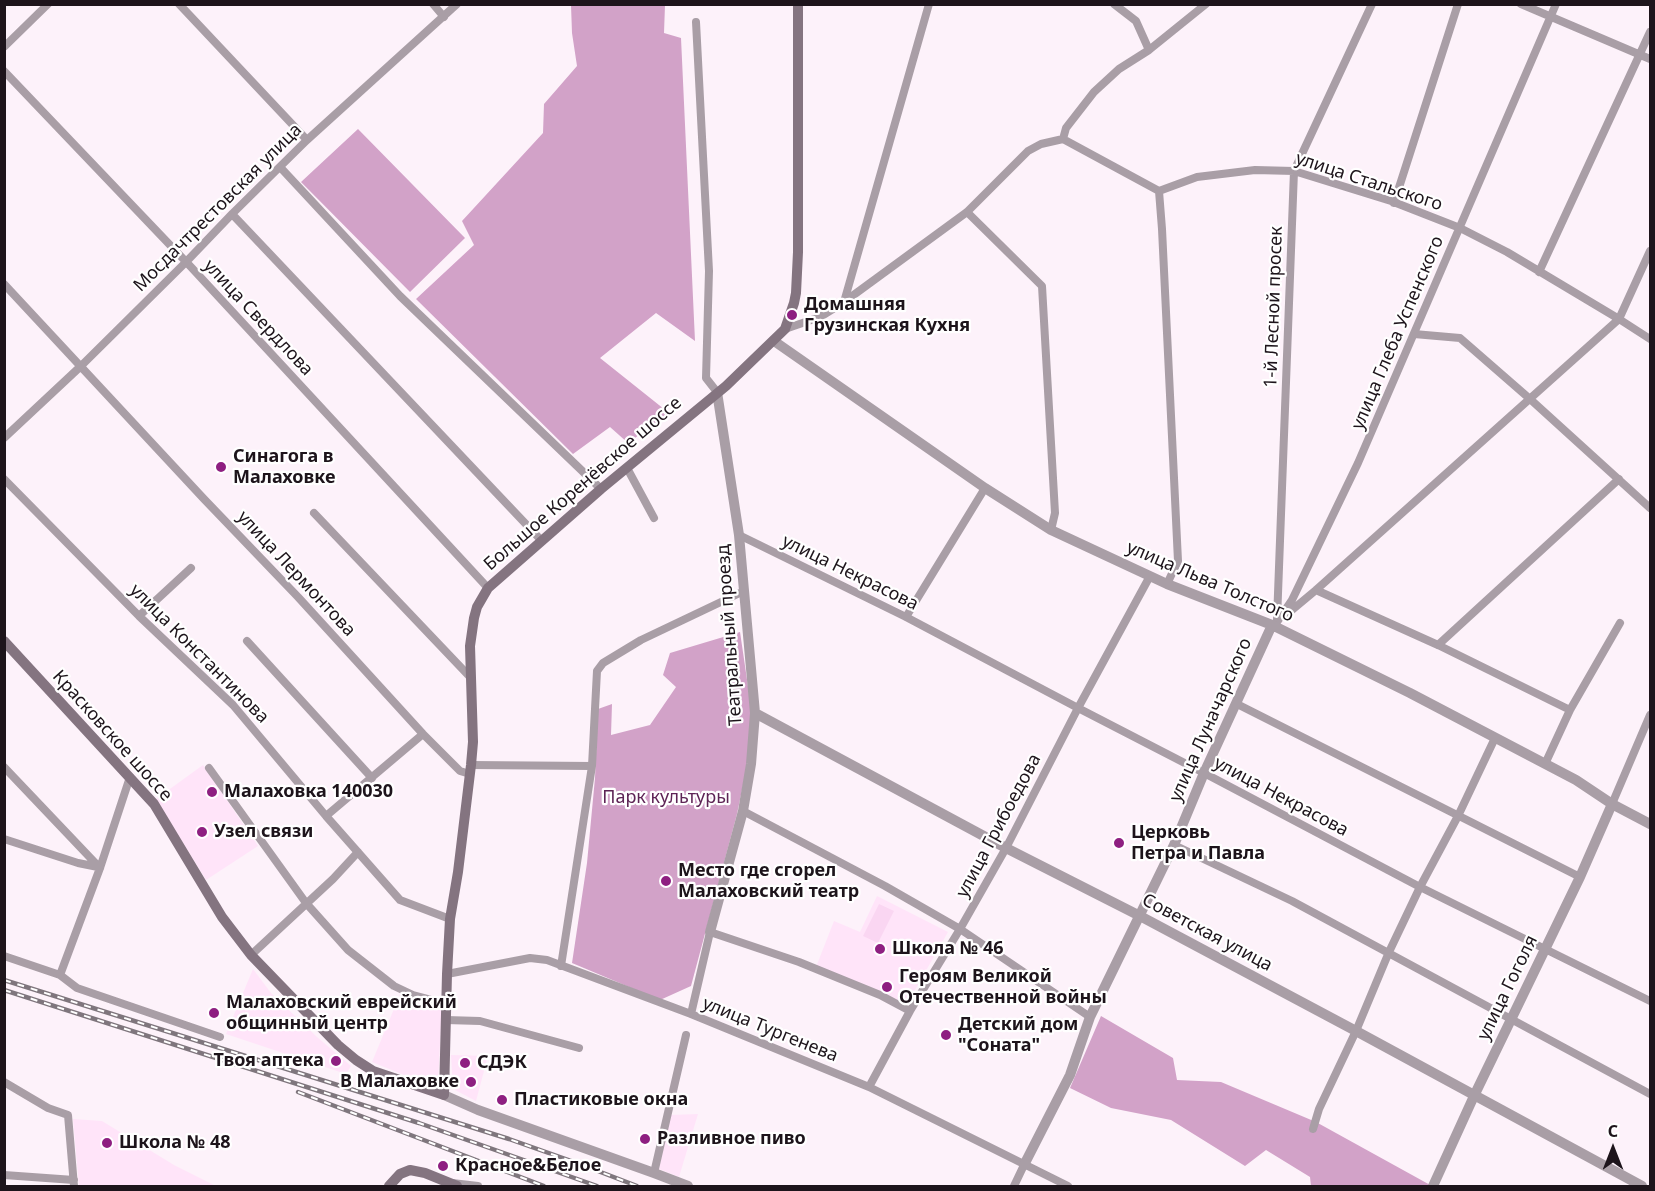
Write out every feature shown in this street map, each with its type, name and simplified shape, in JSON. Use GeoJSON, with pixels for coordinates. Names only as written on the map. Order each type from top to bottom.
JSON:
{"type":"FeatureCollection","features":[{"type":"Feature","properties":{"kind":"main road","name":"Большое Коренёвское шоссе"},"geometry":{"type":"LineString","coordinates":[[444,1095],[450,919],[471,770],[473,732],[470,646],[477,607],[488,588],[541,540],[726,386],[784,329],[796,293],[798,252],[798,4]]}},
{"type":"Feature","properties":{"kind":"main road","name":"Красковское шоссе"},"geometry":{"type":"LineString","coordinates":[[4,641],[154,804],[222,917],[251,955],[338,1045],[373,1071],[444,1095]]}},
{"type":"Feature","properties":{"kind":"main road"},"geometry":{"type":"LineString","coordinates":[[389,1186],[400,1174],[410,1170],[425,1173],[454,1185]]}},
{"type":"Feature","properties":{"kind":"street"},"geometry":{"type":"LineString","coordinates":[[4,47],[48,4]]}},
{"type":"Feature","properties":{"kind":"street"},"geometry":{"type":"LineString","coordinates":[[179,4],[308,140]]}},
{"type":"Feature","properties":{"kind":"street"},"geometry":{"type":"LineString","coordinates":[[433,4],[444,17]]}},
{"type":"Feature","properties":{"kind":"street","name":"Мосдачтрестовская улица"},"geometry":{"type":"LineString","coordinates":[[4,438],[81,366],[308,140],[457,4]]}},
{"type":"Feature","properties":{"kind":"street"},"geometry":{"type":"LineString","coordinates":[[844,302],[929,4]]}},
{"type":"Feature","properties":{"kind":"street"},"geometry":{"type":"LineString","coordinates":[[1114,4],[1136,21],[1149,50]]}},
{"type":"Feature","properties":{"kind":"street"},"geometry":{"type":"LineString","coordinates":[[1063,139],[1066,128],[1094,92],[1119,69],[1149,50],[1206,4]]}},
{"type":"Feature","properties":{"kind":"street","name":"1-й Лесной просек"},"geometry":{"type":"LineString","coordinates":[[1274,624],[1294,171],[1372,4]]}},
{"type":"Feature","properties":{"kind":"street"},"geometry":{"type":"LineString","coordinates":[[1394,203],[1458,4]]}},
{"type":"Feature","properties":{"kind":"street"},"geometry":{"type":"LineString","coordinates":[[1521,4],[1650,59]]}},
{"type":"Feature","properties":{"kind":"street","name":"улица Глеба Успенского"},"geometry":{"type":"LineString","coordinates":[[1274,624],[1292,600],[1358,463],[1556,4]]}},
{"type":"Feature","properties":{"kind":"street"},"geometry":{"type":"LineString","coordinates":[[696,22],[709,271],[706,378],[717,392]]}},
{"type":"Feature","properties":{"kind":"street"},"geometry":{"type":"LineString","coordinates":[[1539,272],[1650,32]]}},
{"type":"Feature","properties":{"kind":"street","name":"улица Свердлова"},"geometry":{"type":"LineString","coordinates":[[4,71],[186,262],[488,588]]}},
{"type":"Feature","properties":{"kind":"street"},"geometry":{"type":"LineString","coordinates":[[784,329],[820,316],[844,302],[967,212],[1028,151],[1041,144],[1063,139],[1159,191],[1178,561],[1167,584]]}},
{"type":"Feature","properties":{"kind":"street"},"geometry":{"type":"LineString","coordinates":[[280,167],[395,291],[601,489]]}},
{"type":"Feature","properties":{"kind":"street","name":"улица Стальского"},"geometry":{"type":"LineString","coordinates":[[1159,191],[1197,177],[1255,170],[1294,171],[1394,203],[1460,228],[1507,252],[1650,339]]}},
{"type":"Feature","properties":{"kind":"street"},"geometry":{"type":"LineString","coordinates":[[967,212],[1042,286],[1055,513],[1051,530]]}},
{"type":"Feature","properties":{"kind":"street"},"geometry":{"type":"LineString","coordinates":[[232,214],[541,540]]}},
{"type":"Feature","properties":{"kind":"street"},"geometry":{"type":"LineString","coordinates":[[1274,624],[1316,590],[1619,319],[1650,251]]}},
{"type":"Feature","properties":{"kind":"street","name":"улица Лермонтова"},"geometry":{"type":"LineString","coordinates":[[4,284],[298,597],[423,734],[460,771],[471,770]]}},
{"type":"Feature","properties":{"kind":"street"},"geometry":{"type":"LineString","coordinates":[[1414,334],[1460,338],[1650,508]]}},
{"type":"Feature","properties":{"kind":"street","name":"улица Льва Толстого"},"geometry":{"type":"LineString","coordinates":[[774,341],[985,488],[1051,530],[1167,584],[1274,624],[1576,780],[1612,804],[1650,824]]}},
{"type":"Feature","properties":{"kind":"street","name":"Театральный проезд"},"geometry":{"type":"LineString","coordinates":[[691,1014],[710,932],[743,811],[751,764],[755,712],[739,535],[717,392]]}},
{"type":"Feature","properties":{"kind":"street"},"geometry":{"type":"LineString","coordinates":[[627,468],[654,518]]}},
{"type":"Feature","properties":{"kind":"street"},"geometry":{"type":"LineString","coordinates":[[1438,645],[1619,478]]}},
{"type":"Feature","properties":{"kind":"street","name":"улица Константинова"},"geometry":{"type":"LineString","coordinates":[[4,479],[139,616],[233,705],[400,900],[450,919]]}},
{"type":"Feature","properties":{"kind":"street"},"geometry":{"type":"LineString","coordinates":[[906,617],[985,488]]}},
{"type":"Feature","properties":{"kind":"street"},"geometry":{"type":"LineString","coordinates":[[314,513],[471,678]]}},
{"type":"Feature","properties":{"kind":"street","name":"улица Некрасова"},"geometry":{"type":"LineString","coordinates":[[739,535],[906,617],[1420,887],[1650,1001]]}},
{"type":"Feature","properties":{"kind":"street"},"geometry":{"type":"LineString","coordinates":[[139,616],[191,568]]}},
{"type":"Feature","properties":{"kind":"street","name":"улица Грибоедова"},"geometry":{"type":"LineString","coordinates":[[870,1087],[910,1011],[1006,848],[1078,708],[1150,576]]}},
{"type":"Feature","properties":{"kind":"street"},"geometry":{"type":"LineString","coordinates":[[1316,590],[1438,645],[1570,710]]}},
{"type":"Feature","properties":{"kind":"street"},"geometry":{"type":"LineString","coordinates":[[561,966],[592,766],[597,671],[603,663],[641,640],[744,591]]}},
{"type":"Feature","properties":{"kind":"street"},"geometry":{"type":"LineString","coordinates":[[1545,764],[1570,710],[1620,623]]}},
{"type":"Feature","properties":{"kind":"street","name":"улица Луначарского"},"geometry":{"type":"LineString","coordinates":[[1014,1186],[1070,1076],[1090,1017],[1174,845],[1204,773],[1274,624]]}},
{"type":"Feature","properties":{"kind":"street"},"geometry":{"type":"LineString","coordinates":[[247,641],[372,778]]}},
{"type":"Feature","properties":{"kind":"street"},"geometry":{"type":"LineString","coordinates":[[1236,704],[1580,877]]}},
{"type":"Feature","properties":{"kind":"street","name":"Советская улица"},"geometry":{"type":"LineString","coordinates":[[755,712],[1006,848],[1140,916],[1356,1031],[1642,1186]]}},
{"type":"Feature","properties":{"kind":"street"},"geometry":{"type":"LineString","coordinates":[[1612,804],[1647,736],[1650,715]]}},
{"type":"Feature","properties":{"kind":"street"},"geometry":{"type":"LineString","coordinates":[[326,816],[423,734]]}},
{"type":"Feature","properties":{"kind":"street"},"geometry":{"type":"LineString","coordinates":[[1313,1129],[1319,1109],[1356,1031],[1389,952],[1495,738]]}},
{"type":"Feature","properties":{"kind":"street"},"geometry":{"type":"LineString","coordinates":[[471,770],[592,766]]}},
{"type":"Feature","properties":{"kind":"street"},"geometry":{"type":"LineString","coordinates":[[4,767],[100,868]]}},
{"type":"Feature","properties":{"kind":"street"},"geometry":{"type":"LineString","coordinates":[[209,768],[306,903],[348,950],[394,986],[413,995],[447,1004]]}},
{"type":"Feature","properties":{"kind":"street"},"geometry":{"type":"LineString","coordinates":[[60,975],[100,868],[130,777]]}},
{"type":"Feature","properties":{"kind":"street","name":"улица Гоголя"},"geometry":{"type":"LineString","coordinates":[[1433,1186],[1580,877],[1612,804]]}},
{"type":"Feature","properties":{"kind":"street"},"geometry":{"type":"LineString","coordinates":[[743,811],[885,886],[960,929],[1090,1017]]}},
{"type":"Feature","properties":{"kind":"street"},"geometry":{"type":"LineString","coordinates":[[4,839],[100,868]]}},
{"type":"Feature","properties":{"kind":"street"},"geometry":{"type":"LineString","coordinates":[[1174,845],[1292,901],[1650,1094]]}},
{"type":"Feature","properties":{"kind":"street"},"geometry":{"type":"LineString","coordinates":[[251,955],[333,879],[358,852]]}},
{"type":"Feature","properties":{"kind":"street"},"geometry":{"type":"LineString","coordinates":[[710,932],[799,962],[880,995],[910,1011]]}},
{"type":"Feature","properties":{"kind":"street"},"geometry":{"type":"LineString","coordinates":[[4,956],[60,975],[77,988],[220,1037]]}},
{"type":"Feature","properties":{"kind":"street","name":"улица Тургенева"},"geometry":{"type":"LineString","coordinates":[[447,974],[530,958],[547,960],[691,1014],[870,1087],[1068,1186]]}},
{"type":"Feature","properties":{"kind":"street"},"geometry":{"type":"LineString","coordinates":[[446,1020],[480,1021],[579,1048]]}},
{"type":"Feature","properties":{"kind":"street"},"geometry":{"type":"LineString","coordinates":[[654,1173],[686,1035]]}},
{"type":"Feature","properties":{"kind":"street"},"geometry":{"type":"LineString","coordinates":[[4,1082],[48,1108],[68,1115],[74,1183],[4,1175]]}},
{"type":"Feature","properties":{"kind":"street"},"geometry":{"type":"LineString","coordinates":[[444,1095],[478,1110],[688,1186]]}},
{"type":"Feature","properties":{"kind":"street"},"geometry":{"type":"LineString","coordinates":[[454,1185],[478,1186]]}},
{"type":"Feature","properties":{"kind":"shaded area"},"geometry":{"type":"Polygon","coordinates":[[[203,765],[258,846],[206,880],[156,799],[203,765]]]}},
{"type":"Feature","properties":{"kind":"shaded area","name":"Школа № 46"},"geometry":{"type":"Polygon","coordinates":[[[877,896],[948,932],[907,1004],[816,967],[834,921],[860,932],[877,896]]]}},
{"type":"Feature","properties":{"kind":"shaded area"},"geometry":{"type":"Polygon","coordinates":[[[879,904],[894,911],[878,943],[863,936],[879,904]]]}},
{"type":"Feature","properties":{"kind":"shaded area"},"geometry":{"type":"Polygon","coordinates":[[[253,969],[271,993],[351,1066],[346,1074],[226,1034],[253,969]]]}},
{"type":"Feature","properties":{"kind":"shaded area"},"geometry":{"type":"Polygon","coordinates":[[[401,992],[442,1005],[438,1082],[414,1079],[372,1062],[401,992]]]}},
{"type":"Feature","properties":{"kind":"shaded area"},"geometry":{"type":"Polygon","coordinates":[[[451,1055],[488,1056],[476,1101],[453,1089],[451,1055]]]}},
{"type":"Feature","properties":{"kind":"shaded area"},"geometry":{"type":"Polygon","coordinates":[[[698,1114],[679,1177],[659,1169],[670,1115],[698,1114]]]}},
{"type":"Feature","properties":{"kind":"shaded area","name":"Школа № 48"},"geometry":{"type":"Polygon","coordinates":[[[73,1119],[102,1121],[174,1165],[216,1186],[79,1186],[73,1119]]]}},
{"type":"Feature","properties":{"kind":"green space"},"geometry":{"type":"Polygon","coordinates":[[[571,5],[665,5],[664,33],[681,38],[695,341],[656,313],[600,358],[669,413],[628,443],[610,427],[573,454],[416,299],[474,245],[462,221],[543,133],[544,104],[577,66],[571,5]]]}},
{"type":"Feature","properties":{"kind":"green space"},"geometry":{"type":"Polygon","coordinates":[[[358,129],[465,238],[410,292],[301,182],[358,129]]]}},
{"type":"Feature","properties":{"kind":"green space","name":"Парк культуры"},"geometry":{"type":"Polygon","coordinates":[[[740,632],[750,700],[750,751],[737,814],[691,986],[660,1000],[572,963],[587,863],[595,778],[598,709],[612,704],[611,735],[650,725],[676,687],[663,675],[670,653],[740,632]]]}},
{"type":"Feature","properties":{"kind":"green space"},"geometry":{"type":"Polygon","coordinates":[[[1101,1016],[1173,1058],[1177,1080],[1221,1082],[1316,1122],[1432,1186],[1311,1186],[1310,1177],[1266,1150],[1245,1166],[1171,1120],[1111,1108],[1070,1088],[1101,1016]]]}},
{"type":"Feature","properties":{"kind":"railway"},"geometry":{"type":"LineString","coordinates":[[4,980],[509,1139],[637,1186]]}},
{"type":"Feature","properties":{"kind":"railway"},"geometry":{"type":"LineString","coordinates":[[4,990],[419,1123],[597,1186]]}},
{"type":"Feature","properties":{"kind":"railway"},"geometry":{"type":"LineString","coordinates":[[298,1092],[544,1186]]}},
{"type":"Feature","properties":{"kind":"place","name":"Домашняя Грузинская Кухня"},"geometry":{"type":"Point","coordinates":[792,315]}},
{"type":"Feature","properties":{"kind":"place","name":"Синагога в Малаховке"},"geometry":{"type":"Point","coordinates":[221,467]}},
{"type":"Feature","properties":{"kind":"place","name":"Малаховка 140030"},"geometry":{"type":"Point","coordinates":[212,792]}},
{"type":"Feature","properties":{"kind":"place","name":"Узел связи"},"geometry":{"type":"Point","coordinates":[202,832]}},
{"type":"Feature","properties":{"kind":"place","name":"Церковь Петра и Павла"},"geometry":{"type":"Point","coordinates":[1119,843]}},
{"type":"Feature","properties":{"kind":"place","name":"Место где сгорел Малаховский театр"},"geometry":{"type":"Point","coordinates":[666,881]}},
{"type":"Feature","properties":{"kind":"place","name":"Школа № 46"},"geometry":{"type":"Point","coordinates":[880,949]}},
{"type":"Feature","properties":{"kind":"place","name":"Героям Великой Отечественной войны"},"geometry":{"type":"Point","coordinates":[887,987]}},
{"type":"Feature","properties":{"kind":"place","name":"Малаховский еврейский общинный центр"},"geometry":{"type":"Point","coordinates":[214,1013]}},
{"type":"Feature","properties":{"kind":"place","name":"Детский дом \"Соната\""},"geometry":{"type":"Point","coordinates":[946,1035]}},
{"type":"Feature","properties":{"kind":"place","name":"Твоя аптека"},"geometry":{"type":"Point","coordinates":[336,1061]}},
{"type":"Feature","properties":{"kind":"place","name":"СДЭК"},"geometry":{"type":"Point","coordinates":[465,1063]}},
{"type":"Feature","properties":{"kind":"place","name":"В Малаховке"},"geometry":{"type":"Point","coordinates":[471,1082]}},
{"type":"Feature","properties":{"kind":"place","name":"Пластиковые окна"},"geometry":{"type":"Point","coordinates":[502,1100]}},
{"type":"Feature","properties":{"kind":"place","name":"Разливное пиво"},"geometry":{"type":"Point","coordinates":[645,1139]}},
{"type":"Feature","properties":{"kind":"place","name":"Школа № 48"},"geometry":{"type":"Point","coordinates":[107,1143]}},
{"type":"Feature","properties":{"kind":"place","name":"Красное&Белое"},"geometry":{"type":"Point","coordinates":[443,1166]}}]}
